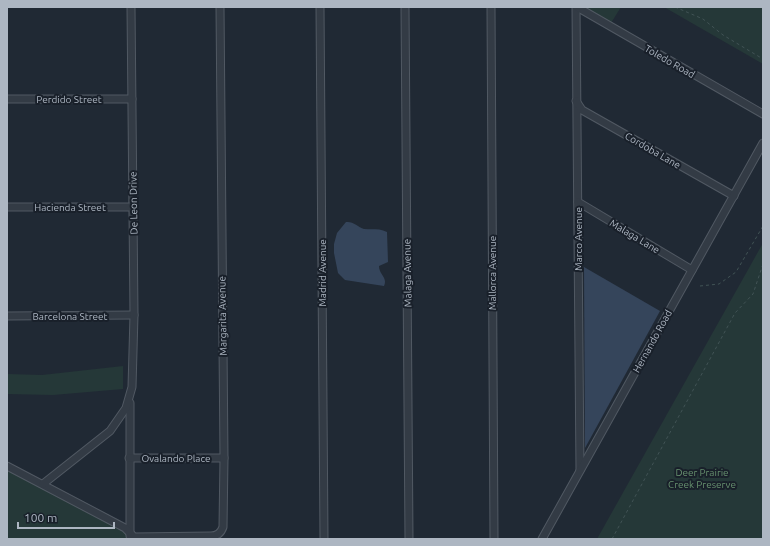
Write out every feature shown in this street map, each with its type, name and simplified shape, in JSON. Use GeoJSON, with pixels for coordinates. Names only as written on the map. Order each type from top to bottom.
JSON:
{"type":"FeatureCollection","features":[{"type":"Feature","properties":{"kind":"street","name":"De Leon Drive"},"geometry":{"type":"LineString","coordinates":[[130,536],[130,398],[133,376],[134,315],[131,7]]}},
{"type":"Feature","properties":{"kind":"street","name":"Margarita Avenue"},"geometry":{"type":"LineString","coordinates":[[130,536],[211,536],[218,534],[223,527],[224,458],[220,7]]}},
{"type":"Feature","properties":{"kind":"street","name":"Madrid Avenue"},"geometry":{"type":"LineString","coordinates":[[320,7],[324,539]]}},
{"type":"Feature","properties":{"kind":"street","name":"Malaga Avenue"},"geometry":{"type":"LineString","coordinates":[[405,7],[409,539]]}},
{"type":"Feature","properties":{"kind":"street","name":"Mallorca Avenue"},"geometry":{"type":"LineString","coordinates":[[491,7],[494,539]]}},
{"type":"Feature","properties":{"kind":"street","name":"Marco Avenue"},"geometry":{"type":"LineString","coordinates":[[577,7],[576,100],[580,470]]}},
{"type":"Feature","properties":{"kind":"street","name":"Toledo Road"},"geometry":{"type":"LineString","coordinates":[[577,7],[763,114]]}},
{"type":"Feature","properties":{"kind":"street","name":"Perdido Street"},"geometry":{"type":"LineString","coordinates":[[7,99],[132,99]]}},
{"type":"Feature","properties":{"kind":"street","name":"Cordoba Lane"},"geometry":{"type":"LineString","coordinates":[[576,100],[582,110],[734,196]]}},
{"type":"Feature","properties":{"kind":"street","name":"Hernando Road"},"geometry":{"type":"LineString","coordinates":[[542,539],[763,143]]}},
{"type":"Feature","properties":{"kind":"street","name":"Malaga Lane"},"geometry":{"type":"LineString","coordinates":[[578,202],[692,270]]}},
{"type":"Feature","properties":{"kind":"street","name":"Hacienda Street"},"geometry":{"type":"LineString","coordinates":[[7,207],[133,207]]}},
{"type":"Feature","properties":{"kind":"street","name":"Barcelona Street"},"geometry":{"type":"LineString","coordinates":[[7,316],[134,315]]}},
{"type":"Feature","properties":{"kind":"street","name":"De Leon Drive"},"geometry":{"type":"LineString","coordinates":[[42,484],[110,431],[121,417],[130,398]]}},
{"type":"Feature","properties":{"kind":"street","name":"Ovalando Place"},"geometry":{"type":"LineString","coordinates":[[129,458],[224,458]]}},
{"type":"Feature","properties":{"kind":"street"},"geometry":{"type":"LineString","coordinates":[[7,466],[125,528],[130,536]]}},
{"type":"Feature","properties":{"kind":"path"},"geometry":{"type":"LineString","coordinates":[[675,7],[703,19],[723,35],[763,59]]}},
{"type":"Feature","properties":{"kind":"path"},"geometry":{"type":"LineString","coordinates":[[700,286],[719,284],[736,272],[763,226]]}},
{"type":"Feature","properties":{"kind":"path"},"geometry":{"type":"LineString","coordinates":[[612,539],[735,313],[753,294],[763,264]]}},
{"type":"Feature","properties":{"kind":"green space"},"geometry":{"type":"Polygon","coordinates":[[[584,7],[621,7],[611,23],[584,7]]]}},
{"type":"Feature","properties":{"kind":"green space"},"geometry":{"type":"Polygon","coordinates":[[[664,7],[763,7],[763,64],[664,7]]]}},
{"type":"Feature","properties":{"kind":"green space","name":"Deer Prairie Creek Preserve"},"geometry":{"type":"Polygon","coordinates":[[[763,243],[763,539],[597,539],[763,243]]]}},
{"type":"Feature","properties":{"kind":"green space"},"geometry":{"type":"Polygon","coordinates":[[[123,366],[123,389],[53,395],[7,394],[7,374],[42,375],[123,366]]]}},
{"type":"Feature","properties":{"kind":"green space"},"geometry":{"type":"Polygon","coordinates":[[[7,469],[122,531],[127,535],[127,539],[7,539],[7,469]]]}},
{"type":"Feature","properties":{"kind":"water"},"geometry":{"type":"Polygon","coordinates":[[[346,222],[353,223],[364,229],[387,232],[388,262],[379,266],[380,272],[385,280],[384,286],[345,280],[338,273],[334,253],[334,244],[337,233],[346,222]]]}},
{"type":"Feature","properties":{"kind":"water"},"geometry":{"type":"Polygon","coordinates":[[[584,267],[660,311],[585,448],[584,267]]]}}]}
